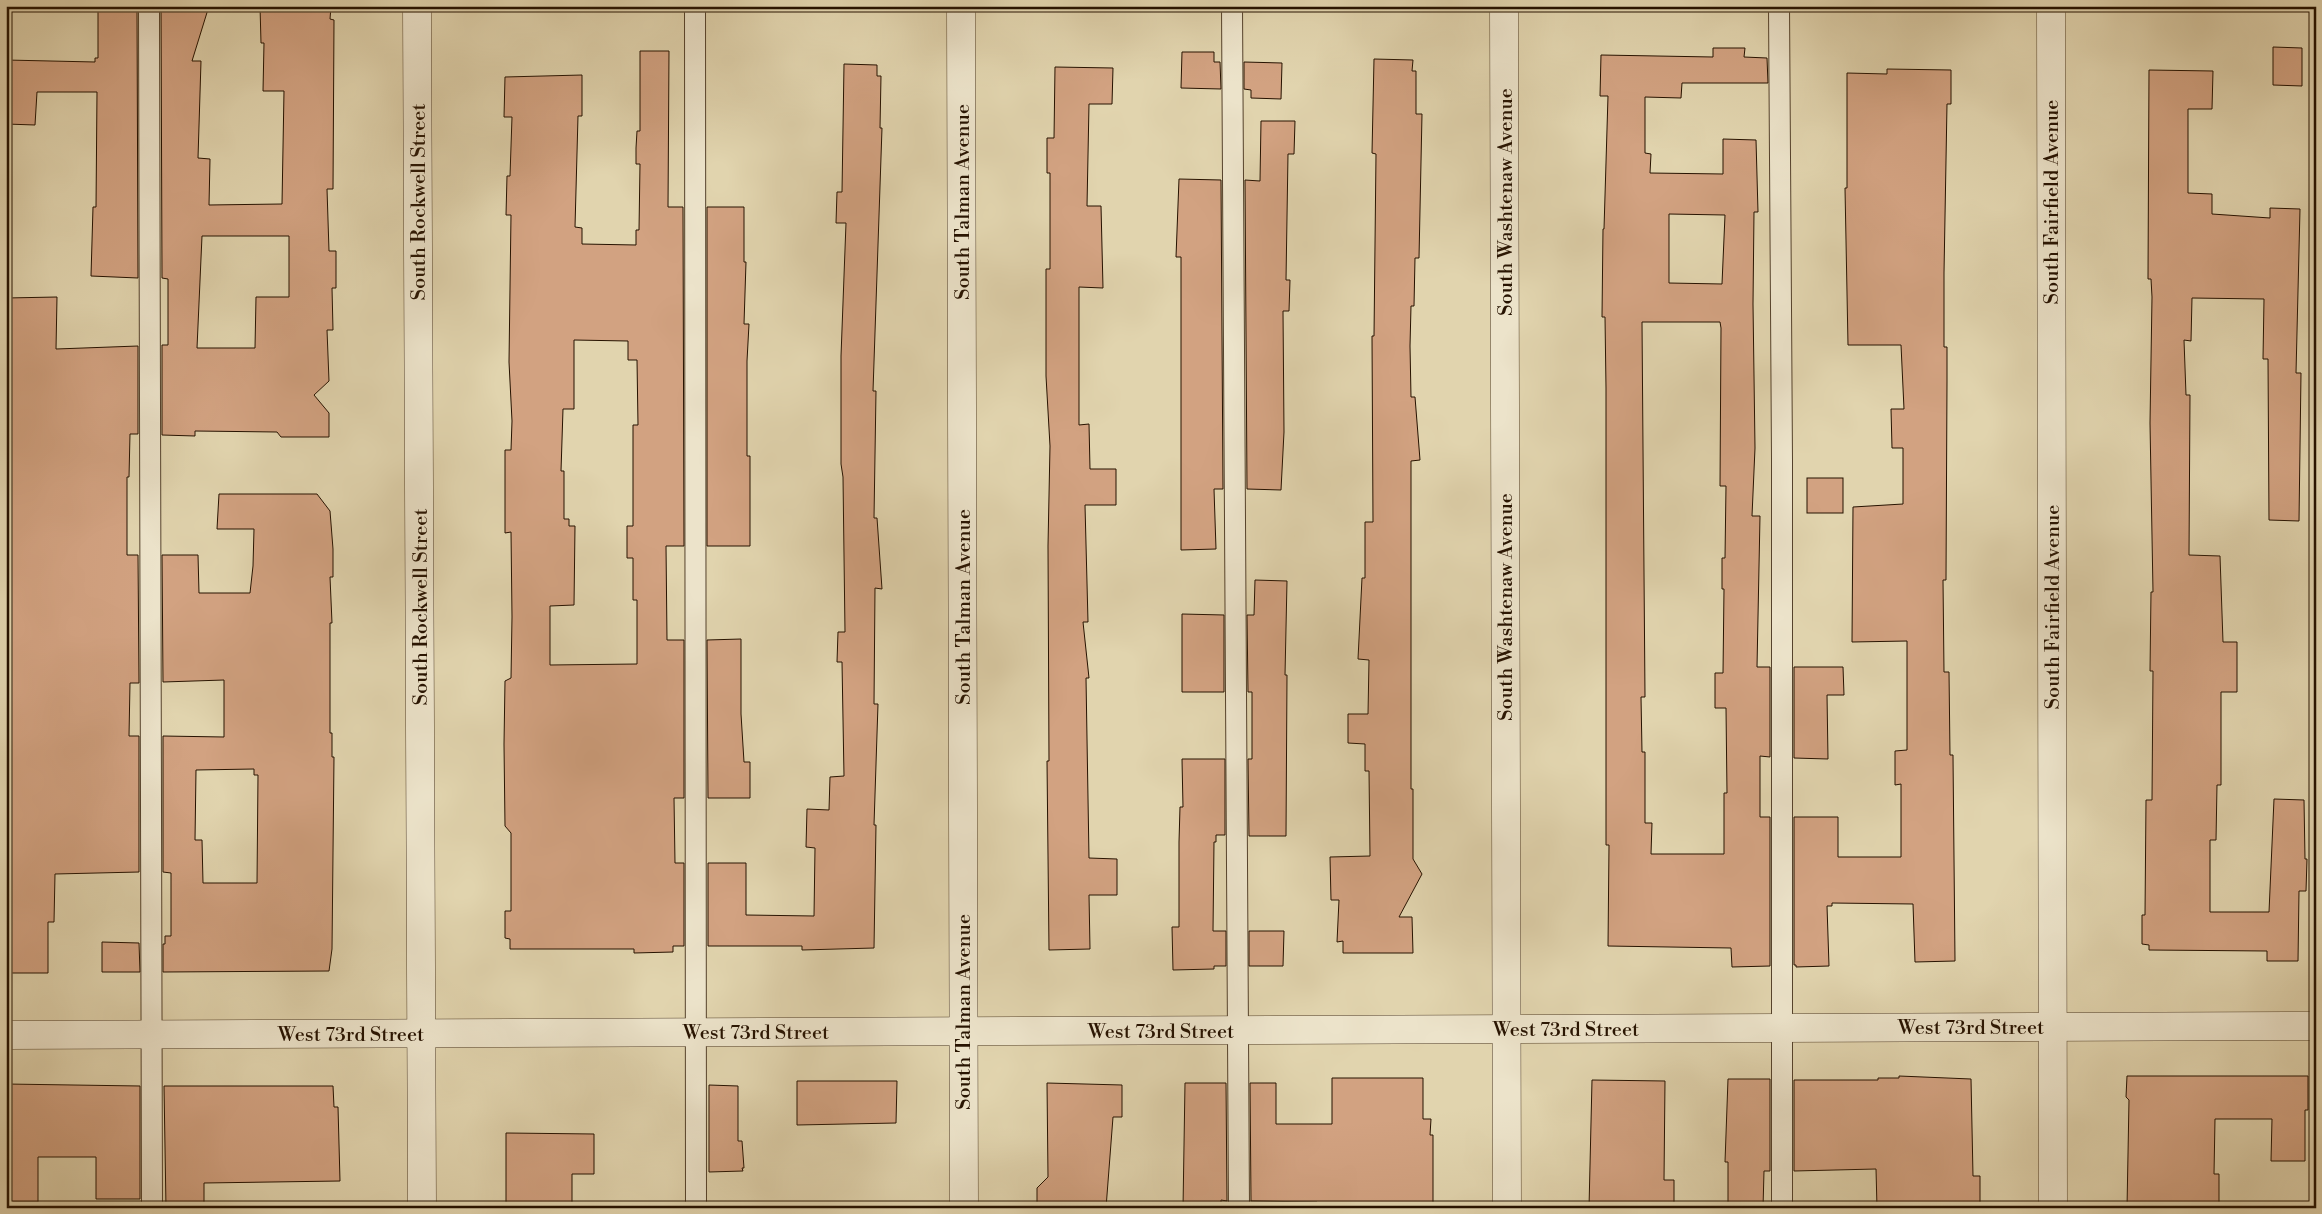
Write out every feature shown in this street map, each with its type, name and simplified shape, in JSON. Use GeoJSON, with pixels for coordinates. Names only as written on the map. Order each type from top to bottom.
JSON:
{"type":"FeatureCollection","features":[{"type":"Feature","properties":{"kind":"street","name":"South Rockwell Street"},"geometry":{"type":"LineString","coordinates":[[417,6],[422,1208]]}},
{"type":"Feature","properties":{"kind":"street","name":"South Talman Avenue"},"geometry":{"type":"LineString","coordinates":[[961,6],[964,1208]]}},
{"type":"Feature","properties":{"kind":"street","name":"South Washtenaw Avenue"},"geometry":{"type":"LineString","coordinates":[[1504,6],[1507,1208]]}},
{"type":"Feature","properties":{"kind":"street","name":"South Fairfield Avenue"},"geometry":{"type":"LineString","coordinates":[[2051,6],[2053,1208]]}},
{"type":"Feature","properties":{"kind":"street","name":"West 73rd Street"},"geometry":{"type":"LineString","coordinates":[[6,1035],[2316,1026]]}},
{"type":"Feature","properties":{"kind":"lane"},"geometry":{"type":"LineString","coordinates":[[149,6],[152,1208]]}},
{"type":"Feature","properties":{"kind":"lane"},"geometry":{"type":"LineString","coordinates":[[695,6],[696,1208]]}},
{"type":"Feature","properties":{"kind":"lane"},"geometry":{"type":"LineString","coordinates":[[1232,6],[1238,1208]]}},
{"type":"Feature","properties":{"kind":"lane"},"geometry":{"type":"LineString","coordinates":[[1778,6],[1782,449],[1782,1208]]}},
{"type":"Feature","properties":{"kind":"building"},"geometry":{"type":"Polygon","coordinates":[[[98,6],[137,6],[138,278],[91,276],[93,207],[96,207],[97,92],[37,92],[35,125],[6,124],[6,60],[95,62],[95,58],[98,58],[98,6]]]}},
{"type":"Feature","properties":{"kind":"building"},"geometry":{"type":"Polygon","coordinates":[[[161,6],[209,6],[192,61],[201,61],[198,158],[210,159],[209,205],[282,204],[284,91],[263,91],[264,43],[261,43],[260,6],[331,6],[330,19],[334,20],[333,189],[327,189],[329,251],[336,251],[336,288],[332,288],[333,330],[327,330],[329,381],[314,395],[329,413],[329,437],[281,437],[277,432],[195,431],[195,436],[162,435],[162,345],[168,345],[168,279],[162,278],[161,6]],[[202,236],[197,348],[255,348],[256,297],[289,297],[289,236],[202,236]]]}},
{"type":"Feature","properties":{"kind":"building"},"geometry":{"type":"Polygon","coordinates":[[[2273,47],[2302,48],[2302,86],[2273,85],[2273,47]]]}},
{"type":"Feature","properties":{"kind":"building"},"geometry":{"type":"Polygon","coordinates":[[[1713,48],[1745,48],[1744,57],[1767,58],[1768,83],[1682,83],[1681,98],[1645,97],[1645,153],[1651,154],[1650,173],[1723,174],[1723,139],[1756,140],[1758,212],[1754,212],[1755,448],[1752,516],[1760,516],[1757,667],[1770,667],[1770,757],[1760,756],[1760,817],[1770,817],[1770,966],[1732,967],[1731,948],[1608,946],[1609,845],[1606,845],[1606,388],[1605,317],[1602,317],[1608,96],[1600,96],[1601,55],[1713,57],[1713,48]],[[1669,214],[1669,283],[1722,284],[1725,215],[1669,214]],[[1642,322],[1645,697],[1641,697],[1642,752],[1645,752],[1645,823],[1652,823],[1651,854],[1724,854],[1724,793],[1727,793],[1726,708],[1715,708],[1715,673],[1723,673],[1724,589],[1722,589],[1722,558],[1725,558],[1726,486],[1720,486],[1721,328],[1720,322],[1642,322]]]}},
{"type":"Feature","properties":{"kind":"building"},"geometry":{"type":"Polygon","coordinates":[[[640,51],[669,51],[668,207],[683,207],[684,546],[666,546],[667,640],[684,640],[684,798],[674,798],[675,863],[684,863],[684,946],[673,946],[673,952],[634,953],[634,949],[510,949],[510,939],[505,938],[505,911],[511,911],[511,833],[505,826],[504,744],[505,681],[511,678],[512,617],[511,532],[505,533],[505,450],[511,450],[512,421],[509,362],[511,215],[506,215],[507,176],[510,176],[512,117],[504,117],[505,77],[582,75],[582,116],[578,116],[575,227],[582,228],[582,244],[636,245],[636,230],[639,230],[640,164],[636,164],[636,148],[637,131],[640,131],[640,51]],[[574,340],[574,409],[563,409],[561,471],[564,471],[564,519],[569,519],[569,526],[575,526],[574,605],[550,606],[550,665],[637,664],[637,600],[633,600],[633,558],[627,558],[627,526],[633,526],[633,425],[638,425],[637,360],[628,360],[628,341],[574,340]]]}},
{"type":"Feature","properties":{"kind":"building"},"geometry":{"type":"Polygon","coordinates":[[[1182,52],[1214,52],[1214,62],[1220,62],[1221,89],[1181,88],[1182,52]]]}},
{"type":"Feature","properties":{"kind":"building"},"geometry":{"type":"Polygon","coordinates":[[[1374,59],[1413,60],[1412,71],[1416,71],[1416,114],[1422,114],[1419,258],[1415,258],[1414,306],[1411,306],[1410,346],[1411,397],[1415,397],[1420,460],[1411,461],[1411,789],[1413,789],[1413,859],[1422,874],[1399,917],[1412,917],[1413,953],[1343,953],[1343,941],[1337,942],[1339,900],[1331,900],[1330,857],[1370,856],[1369,771],[1365,771],[1365,744],[1348,743],[1348,714],[1368,714],[1369,660],[1358,659],[1362,578],[1365,578],[1365,522],[1373,522],[1372,336],[1374,336],[1376,154],[1372,153],[1374,59]]]}},
{"type":"Feature","properties":{"kind":"building"},"geometry":{"type":"Polygon","coordinates":[[[1244,62],[1282,63],[1281,99],[1251,98],[1251,90],[1244,89],[1244,62]]]}},
{"type":"Feature","properties":{"kind":"building"},"geometry":{"type":"Polygon","coordinates":[[[844,64],[877,65],[877,76],[881,76],[880,128],[882,128],[873,391],[876,391],[874,518],[877,518],[882,589],[875,588],[874,704],[878,704],[874,825],[876,825],[874,948],[802,950],[802,946],[708,946],[708,863],[746,863],[746,915],[814,916],[815,848],[806,847],[807,809],[829,810],[830,777],[844,776],[842,662],[837,662],[838,632],[845,632],[843,477],[841,464],[841,356],[846,223],[836,223],[837,192],[842,192],[844,64]]]}},
{"type":"Feature","properties":{"kind":"building"},"geometry":{"type":"Polygon","coordinates":[[[1055,67],[1113,68],[1112,104],[1089,104],[1087,206],[1101,206],[1103,288],[1079,287],[1079,425],[1089,424],[1090,469],[1116,469],[1116,505],[1085,505],[1088,622],[1083,622],[1089,678],[1086,678],[1089,858],[1117,859],[1117,895],[1089,895],[1090,949],[1049,950],[1047,761],[1049,761],[1048,546],[1050,446],[1046,376],[1046,269],[1050,269],[1050,173],[1047,173],[1047,138],[1054,138],[1055,67]]]}},
{"type":"Feature","properties":{"kind":"building"},"geometry":{"type":"Polygon","coordinates":[[[1887,69],[1951,70],[1951,104],[1947,104],[1944,273],[1944,347],[1947,347],[1947,381],[1946,580],[1943,580],[1944,672],[1949,672],[1950,755],[1953,755],[1955,961],[1915,962],[1913,904],[1832,903],[1832,906],[1827,906],[1829,966],[1796,967],[1794,965],[1794,817],[1838,817],[1838,857],[1901,857],[1901,784],[1895,785],[1895,751],[1907,750],[1907,641],[1852,642],[1853,507],[1903,504],[1903,448],[1892,448],[1891,409],[1904,409],[1901,345],[1848,345],[1845,188],[1847,188],[1847,73],[1887,74],[1887,69]]]}},
{"type":"Feature","properties":{"kind":"building"},"geometry":{"type":"Polygon","coordinates":[[[2149,70],[2213,71],[2212,109],[2188,109],[2188,193],[2212,194],[2212,214],[2270,218],[2270,208],[2300,209],[2296,373],[2301,373],[2299,521],[2269,520],[2268,359],[2263,359],[2264,299],[2192,298],[2191,341],[2184,340],[2186,395],[2190,395],[2189,555],[2220,556],[2223,642],[2237,642],[2237,692],[2221,692],[2221,785],[2217,785],[2216,840],[2210,840],[2210,912],[2269,912],[2274,799],[2304,800],[2305,859],[2307,859],[2306,891],[2299,891],[2298,961],[2267,961],[2267,951],[2149,950],[2149,945],[2142,944],[2142,915],[2145,915],[2146,800],[2152,800],[2153,671],[2150,671],[2151,592],[2153,592],[2150,423],[2152,297],[2151,279],[2148,279],[2149,70]]]}},
{"type":"Feature","properties":{"kind":"building"},"geometry":{"type":"Polygon","coordinates":[[[1261,121],[1295,121],[1294,154],[1288,154],[1286,280],[1290,280],[1289,311],[1283,311],[1284,432],[1281,490],[1247,489],[1245,180],[1260,181],[1261,121]]]}},
{"type":"Feature","properties":{"kind":"building"},"geometry":{"type":"Polygon","coordinates":[[[1179,179],[1221,180],[1223,489],[1214,489],[1216,549],[1181,550],[1181,257],[1176,257],[1179,179]]]}},
{"type":"Feature","properties":{"kind":"building"},"geometry":{"type":"Polygon","coordinates":[[[707,207],[744,207],[744,262],[746,262],[744,324],[749,324],[747,456],[750,456],[750,546],[707,546],[707,207]]]}},
{"type":"Feature","properties":{"kind":"building"},"geometry":{"type":"Polygon","coordinates":[[[57,297],[56,349],[138,346],[138,434],[130,434],[129,477],[127,477],[127,555],[138,555],[139,683],[130,683],[129,736],[139,736],[139,872],[55,874],[54,922],[48,922],[48,973],[6,973],[6,298],[57,297]]]}},
{"type":"Feature","properties":{"kind":"building"},"geometry":{"type":"Polygon","coordinates":[[[1807,478],[1843,478],[1843,513],[1807,513],[1807,478]]]}},
{"type":"Feature","properties":{"kind":"building"},"geometry":{"type":"Polygon","coordinates":[[[219,494],[317,494],[330,511],[333,577],[330,577],[332,623],[330,623],[330,733],[332,733],[332,757],[334,757],[332,949],[329,971],[163,972],[163,944],[165,944],[165,936],[171,936],[171,873],[163,872],[163,736],[224,737],[224,680],[163,682],[162,555],[198,555],[199,593],[250,593],[254,529],[217,529],[219,494]],[[254,769],[196,770],[195,840],[202,840],[203,883],[257,883],[258,775],[254,775],[254,769]]]}},
{"type":"Feature","properties":{"kind":"building"},"geometry":{"type":"Polygon","coordinates":[[[1255,580],[1287,581],[1285,675],[1287,675],[1286,836],[1249,836],[1248,759],[1252,759],[1252,692],[1248,692],[1247,615],[1254,615],[1255,580]]]}},
{"type":"Feature","properties":{"kind":"building"},"geometry":{"type":"Polygon","coordinates":[[[1182,614],[1224,615],[1224,692],[1182,692],[1182,614]]]}},
{"type":"Feature","properties":{"kind":"building"},"geometry":{"type":"Polygon","coordinates":[[[741,639],[741,714],[744,762],[750,762],[750,798],[708,798],[707,640],[741,639]]]}},
{"type":"Feature","properties":{"kind":"building"},"geometry":{"type":"Polygon","coordinates":[[[1794,667],[1843,667],[1844,695],[1827,695],[1828,759],[1794,758],[1794,667]]]}},
{"type":"Feature","properties":{"kind":"building"},"geometry":{"type":"Polygon","coordinates":[[[1182,759],[1225,759],[1225,835],[1216,835],[1216,842],[1214,842],[1213,931],[1226,931],[1226,966],[1214,966],[1214,969],[1173,970],[1172,927],[1179,927],[1180,807],[1183,807],[1182,759]]]}},
{"type":"Feature","properties":{"kind":"building"},"geometry":{"type":"Polygon","coordinates":[[[1249,931],[1284,931],[1283,966],[1249,966],[1249,931]]]}},
{"type":"Feature","properties":{"kind":"building"},"geometry":{"type":"Polygon","coordinates":[[[102,942],[139,943],[140,972],[102,972],[102,942]]]}},
{"type":"Feature","properties":{"kind":"building"},"geometry":{"type":"Polygon","coordinates":[[[1899,1076],[1971,1079],[1973,1176],[1980,1176],[1980,1208],[1877,1208],[1876,1169],[1794,1171],[1794,1080],[1878,1080],[1878,1078],[1899,1078],[1899,1076]]]}},
{"type":"Feature","properties":{"kind":"building"},"geometry":{"type":"Polygon","coordinates":[[[2127,1076],[2308,1076],[2308,1110],[2305,1110],[2305,1161],[2271,1161],[2272,1119],[2215,1119],[2214,1174],[2219,1174],[2219,1208],[2127,1208],[2129,1100],[2126,1097],[2127,1076]]]}},
{"type":"Feature","properties":{"kind":"building"},"geometry":{"type":"Polygon","coordinates":[[[1332,1078],[1423,1078],[1423,1119],[1431,1119],[1430,1135],[1433,1135],[1433,1205],[1430,1205],[1430,1208],[1317,1208],[1317,1202],[1251,1201],[1250,1083],[1276,1083],[1276,1124],[1332,1124],[1332,1078]]]}},
{"type":"Feature","properties":{"kind":"building"},"geometry":{"type":"Polygon","coordinates":[[[1728,1079],[1770,1079],[1770,1171],[1764,1171],[1763,1208],[1728,1208],[1728,1162],[1725,1162],[1728,1079]]]}},
{"type":"Feature","properties":{"kind":"building"},"geometry":{"type":"Polygon","coordinates":[[[1592,1080],[1665,1081],[1664,1180],[1674,1180],[1674,1208],[1589,1208],[1592,1080]]]}},
{"type":"Feature","properties":{"kind":"building"},"geometry":{"type":"Polygon","coordinates":[[[797,1081],[897,1081],[896,1123],[797,1125],[797,1081]]]}},
{"type":"Feature","properties":{"kind":"building"},"geometry":{"type":"Polygon","coordinates":[[[1047,1083],[1122,1085],[1122,1117],[1113,1117],[1106,1208],[1037,1208],[1037,1188],[1048,1177],[1047,1083]]]}},
{"type":"Feature","properties":{"kind":"building"},"geometry":{"type":"Polygon","coordinates":[[[1185,1083],[1226,1083],[1227,1201],[1221,1200],[1221,1208],[1183,1208],[1185,1083]]]}},
{"type":"Feature","properties":{"kind":"building"},"geometry":{"type":"Polygon","coordinates":[[[6,1084],[140,1086],[140,1199],[96,1199],[96,1157],[38,1157],[38,1202],[6,1202],[6,1084]]]}},
{"type":"Feature","properties":{"kind":"building"},"geometry":{"type":"Polygon","coordinates":[[[709,1085],[738,1086],[738,1141],[742,1141],[743,1171],[709,1172],[709,1085]]]}},
{"type":"Feature","properties":{"kind":"building"},"geometry":{"type":"Polygon","coordinates":[[[164,1086],[333,1086],[334,1107],[338,1107],[340,1181],[204,1183],[204,1208],[166,1208],[164,1086]]]}},
{"type":"Feature","properties":{"kind":"building"},"geometry":{"type":"Polygon","coordinates":[[[506,1133],[594,1134],[594,1174],[572,1174],[572,1208],[506,1208],[506,1133]]]}}]}
